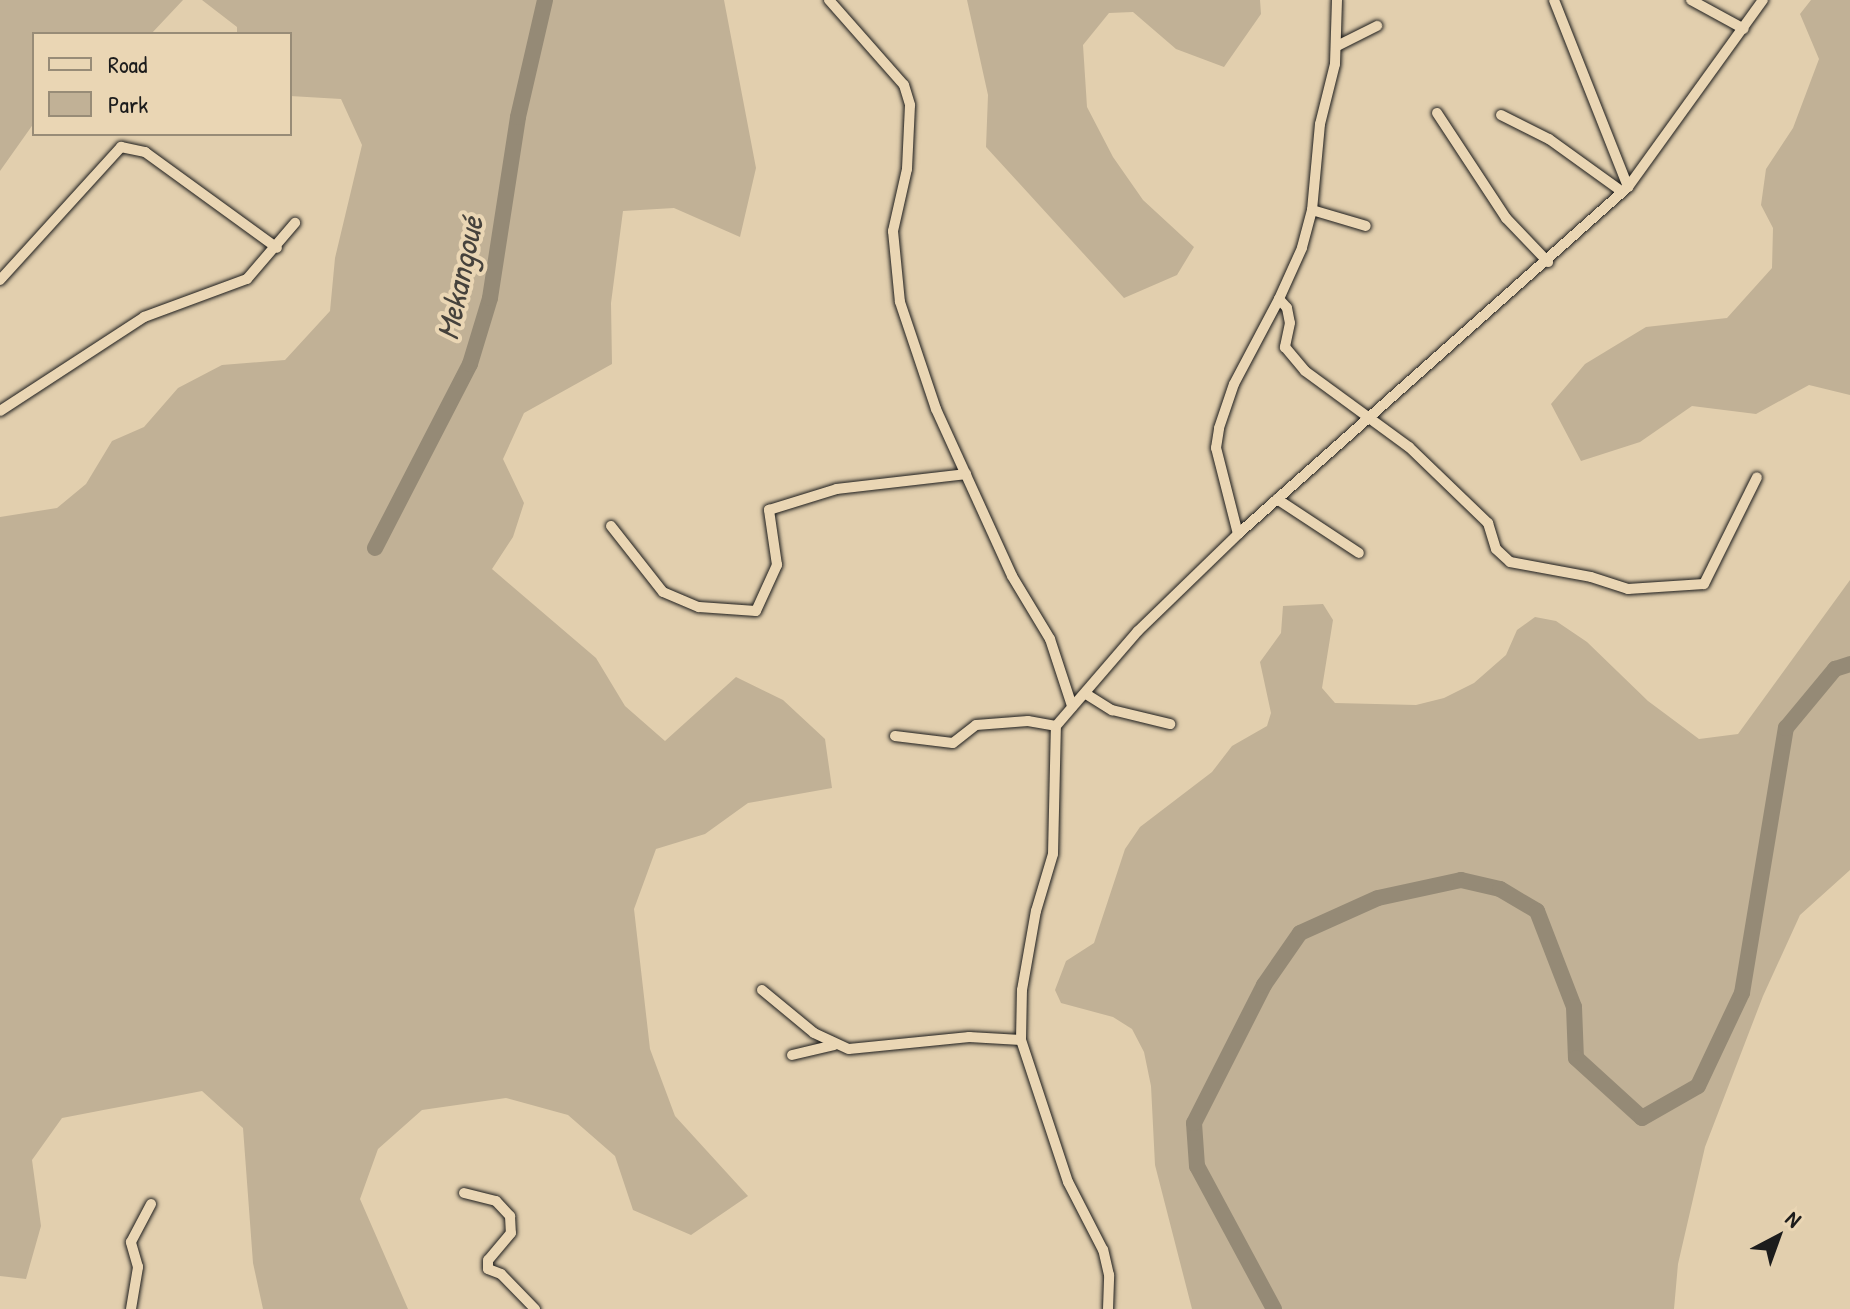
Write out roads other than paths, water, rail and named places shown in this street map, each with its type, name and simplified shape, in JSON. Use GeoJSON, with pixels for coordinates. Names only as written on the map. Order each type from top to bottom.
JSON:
{"type":"FeatureCollection","features":[{"type":"Feature","properties":{"kind":"street"},"geometry":{"type":"LineString","coordinates":[[829,0],[890,67],[910,105],[893,262],[900,302],[936,409],[1012,576],[1050,639],[1072,706]]}},
{"type":"Feature","properties":{"kind":"street"},"geometry":{"type":"LineString","coordinates":[[1238,534],[1216,448],[1219,428],[1234,384],[1302,248],[1312,210],[1320,124],[1337,46],[1337,0]]}},
{"type":"Feature","properties":{"kind":"street"},"geometry":{"type":"LineString","coordinates":[[1554,0],[1625,189]]}},
{"type":"Feature","properties":{"kind":"street"},"geometry":{"type":"LineString","coordinates":[[1691,0],[1744,29]]}},
{"type":"Feature","properties":{"kind":"street"},"geometry":{"type":"LineString","coordinates":[[1108,1309],[1103,1250],[1062,1168],[1021,1040],[1022,990],[1036,911],[1053,854],[1056,726],[1138,631],[1238,534],[1548,262],[1625,189],[1763,0]]}},
{"type":"Feature","properties":{"kind":"street"},"geometry":{"type":"LineString","coordinates":[[1337,46],[1377,26]]}},
{"type":"Feature","properties":{"kind":"street"},"geometry":{"type":"LineString","coordinates":[[1437,113],[1506,218],[1548,262]]}},
{"type":"Feature","properties":{"kind":"street"},"geometry":{"type":"LineString","coordinates":[[1501,115],[1549,139],[1625,189]]}},
{"type":"Feature","properties":{"kind":"street"},"geometry":{"type":"LineString","coordinates":[[0,280],[121,147],[145,152],[277,248]]}},
{"type":"Feature","properties":{"kind":"street"},"geometry":{"type":"LineString","coordinates":[[1312,210],[1366,226]]}},
{"type":"Feature","properties":{"kind":"street"},"geometry":{"type":"LineString","coordinates":[[0,411],[144,317],[247,279],[277,248],[295,223]]}},
{"type":"Feature","properties":{"kind":"street"},"geometry":{"type":"LineString","coordinates":[[1279,299],[1287,308],[1290,323],[1285,347],[1305,371],[1371,415],[1488,523],[1496,549],[1510,562],[1591,577],[1628,589],[1704,584],[1757,477]]}},
{"type":"Feature","properties":{"kind":"street"},"geometry":{"type":"LineString","coordinates":[[611,526],[663,592],[699,607],[756,611],[777,565],[769,510],[789,500],[837,489],[966,474]]}},
{"type":"Feature","properties":{"kind":"street"},"geometry":{"type":"LineString","coordinates":[[1277,499],[1359,553]]}},
{"type":"Feature","properties":{"kind":"street"},"geometry":{"type":"LineString","coordinates":[[1086,694],[1112,710],[1170,724]]}},
{"type":"Feature","properties":{"kind":"street"},"geometry":{"type":"LineString","coordinates":[[895,736],[953,743],[976,725],[1028,721],[1056,726]]}},
{"type":"Feature","properties":{"kind":"street"},"geometry":{"type":"LineString","coordinates":[[762,990],[834,1045]]}},
{"type":"Feature","properties":{"kind":"street"},"geometry":{"type":"LineString","coordinates":[[792,1055],[834,1045],[857,1049],[969,1037],[1021,1040]]}},
{"type":"Feature","properties":{"kind":"street"},"geometry":{"type":"LineString","coordinates":[[464,1193],[496,1201],[510,1216],[511,1233],[488,1260],[488,1269],[501,1274],[535,1309]]}},
{"type":"Feature","properties":{"kind":"street"},"geometry":{"type":"LineString","coordinates":[[131,1309],[138,1267],[131,1242],[151,1204]]}},
{"type":"Feature","properties":{"kind":"waterway","name":"Mekangoué"},"geometry":{"type":"LineString","coordinates":[[375,548],[470,364],[490,298],[518,117],[545,0]]}},
{"type":"Feature","properties":{"kind":"waterway"},"geometry":{"type":"LineString","coordinates":[[1274,1309],[1197,1166],[1194,1123],[1264,985],[1300,933],[1378,898],[1461,880],[1500,889],[1537,911],[1574,1007],[1576,1058],[1642,1118],[1698,1086],[1742,993],[1786,728],[1835,669],[1850,664]]}}]}
